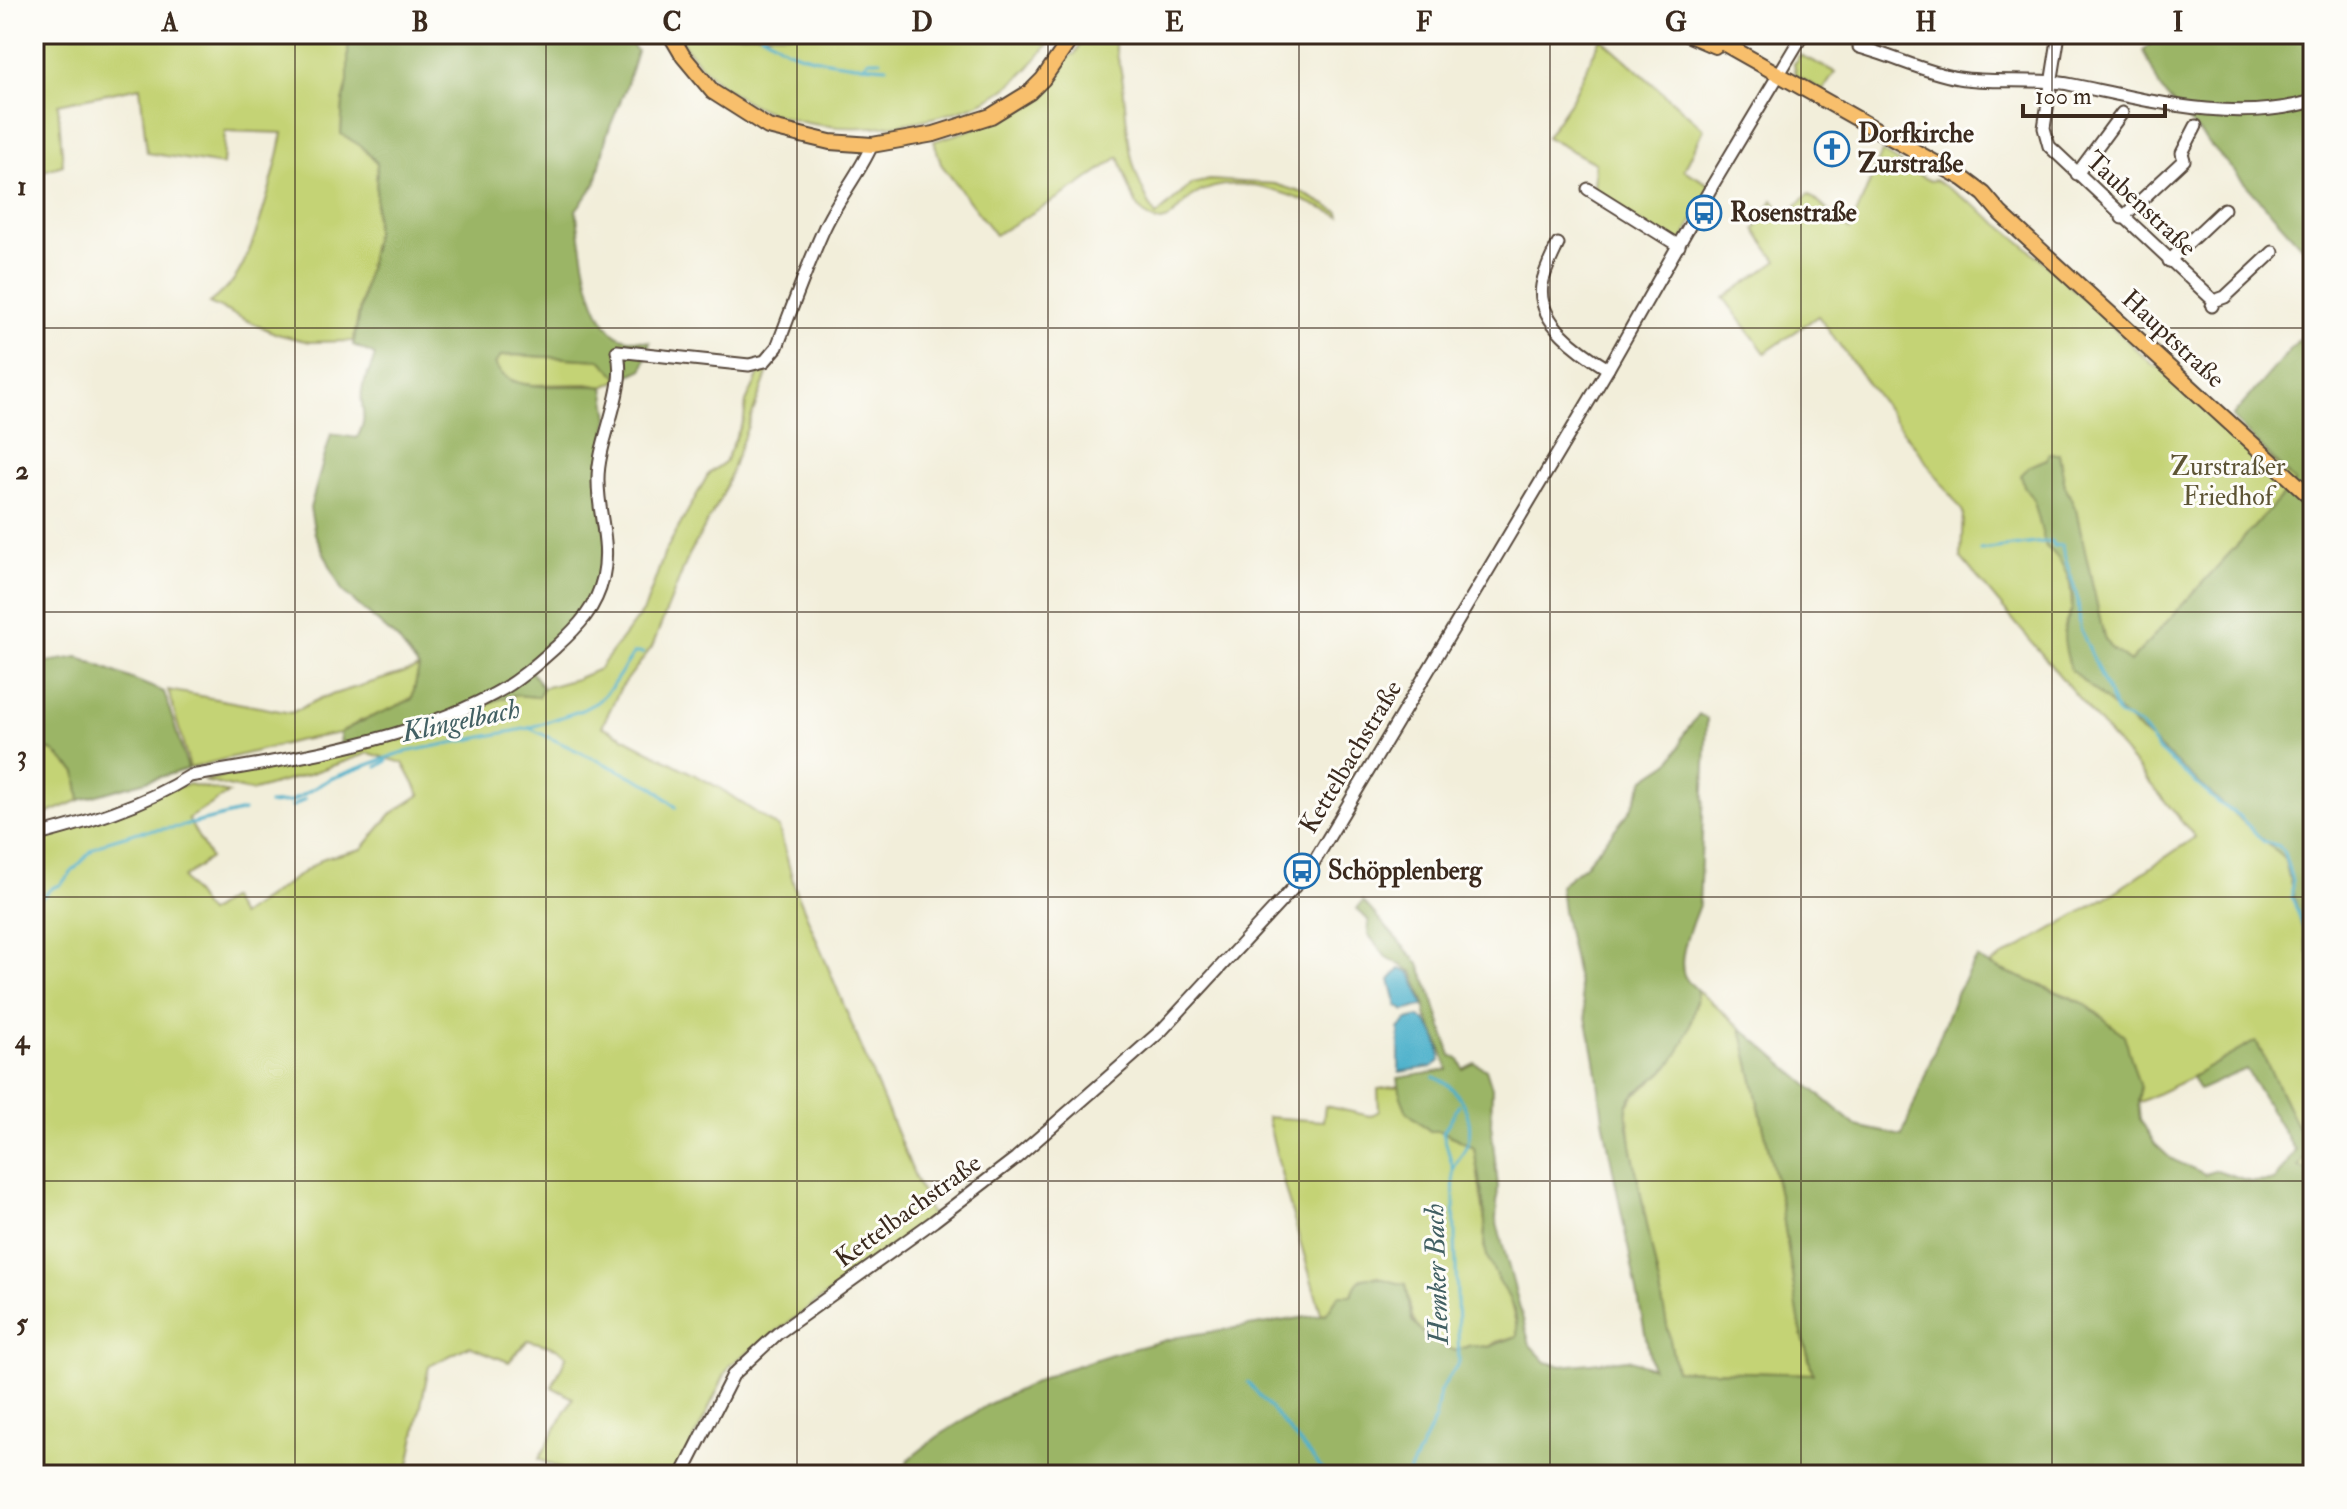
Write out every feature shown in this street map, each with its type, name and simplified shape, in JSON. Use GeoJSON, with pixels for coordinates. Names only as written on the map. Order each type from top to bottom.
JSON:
{"type":"FeatureCollection","features":[{"type":"Feature","properties":{"kind":"main road"},"geometry":{"type":"LineString","coordinates":[[670,34],[683,56],[713,92],[768,127],[830,142],[872,145],[934,134],[991,116],[1030,92],[1043,79],[1074,34]]}},
{"type":"Feature","properties":{"kind":"main road","name":"Hauptstraße"},"geometry":{"type":"LineString","coordinates":[[1687,34],[1779,77]]}},
{"type":"Feature","properties":{"kind":"main road","name":"Hauptstraße"},"geometry":{"type":"LineString","coordinates":[[1709,35],[1964,179],[1984,194],[2001,214],[2313,499]]}},
{"type":"Feature","properties":{"kind":"street","name":"Kettelbachstraße"},"geometry":{"type":"LineString","coordinates":[[682,1475],[733,1375],[777,1334],[1016,1158],[1103,1082],[1162,1030],[1308,872],[1608,369],[1803,34]]}},
{"type":"Feature","properties":{"kind":"street","name":"Taubenstraße"},"geometry":{"type":"LineString","coordinates":[[2059,34],[2044,128],[2049,146],[2213,303],[2225,297],[2273,252]]}},
{"type":"Feature","properties":{"kind":"street"},"geometry":{"type":"LineString","coordinates":[[1859,47],[1955,77],[2051,83],[2191,107],[2259,111],[2313,101]]}},
{"type":"Feature","properties":{"kind":"street"},"geometry":{"type":"LineString","coordinates":[[2077,174],[2122,113]]}},
{"type":"Feature","properties":{"kind":"street"},"geometry":{"type":"LineString","coordinates":[[2122,218],[2184,160],[2182,153],[2196,126]]}},
{"type":"Feature","properties":{"kind":"street"},"geometry":{"type":"LineString","coordinates":[[34,836],[90,822],[171,788],[190,776],[392,735],[459,711],[495,693],[530,670],[591,611],[603,578],[607,543],[598,480],[609,417],[620,379],[621,363],[617,351],[749,365],[765,361],[777,347],[823,230],[872,145]]}},
{"type":"Feature","properties":{"kind":"street"},"geometry":{"type":"LineString","coordinates":[[1588,189],[1679,246]]}},
{"type":"Feature","properties":{"kind":"street"},"geometry":{"type":"LineString","coordinates":[[2169,261],[2224,209]]}},
{"type":"Feature","properties":{"kind":"street"},"geometry":{"type":"LineString","coordinates":[[1558,244],[1543,280],[1543,306],[1568,340],[1608,369]]}},
{"type":"Feature","properties":{"kind":"green space"},"geometry":{"type":"Polygon","coordinates":[[[34,34],[348,34],[348,83],[341,133],[361,146],[377,163],[375,234],[353,341],[309,342],[277,334],[209,303],[232,282],[248,253],[270,189],[283,133],[225,131],[223,165],[147,153],[140,87],[58,104],[63,165],[34,174],[34,34]]]}},
{"type":"Feature","properties":{"kind":"green space"},"geometry":{"type":"Polygon","coordinates":[[[348,34],[624,34],[637,51],[607,134],[596,183],[576,210],[587,275],[597,308],[617,335],[650,342],[643,369],[620,379],[601,360],[513,355],[501,356],[495,364],[503,375],[528,385],[604,387],[609,417],[598,480],[607,543],[591,611],[530,670],[543,688],[538,697],[514,695],[341,748],[340,733],[412,699],[419,668],[397,639],[342,591],[315,534],[310,508],[331,434],[357,438],[361,430],[363,386],[375,355],[353,345],[375,234],[377,163],[361,146],[341,134],[348,82],[348,34]]]}},
{"type":"Feature","properties":{"kind":"green space"},"geometry":{"type":"Polygon","coordinates":[[[677,34],[1056,34],[1020,76],[998,94],[980,103],[932,118],[895,125],[859,127],[823,126],[789,119],[757,107],[727,89],[700,65],[677,34]]]}},
{"type":"Feature","properties":{"kind":"green space"},"geometry":{"type":"Polygon","coordinates":[[[1086,34],[1113,34],[1134,166],[1156,216],[1192,184],[1210,180],[1275,184],[1303,193],[1339,212],[1340,216],[1287,194],[1248,185],[1229,185],[1210,188],[1193,196],[1163,220],[1150,219],[1137,205],[1119,157],[1078,186],[995,235],[941,164],[934,141],[994,120],[1026,101],[1075,54],[1086,34]]]}},
{"type":"Feature","properties":{"kind":"green space"},"geometry":{"type":"Polygon","coordinates":[[[2158,34],[2313,34],[2313,259],[2161,90],[2144,51],[2158,34]]]}},
{"type":"Feature","properties":{"kind":"green space"},"geometry":{"type":"Polygon","coordinates":[[[1601,38],[1704,129],[1684,170],[1712,186],[1679,246],[1594,195],[1595,163],[1546,137],[1572,99],[1601,38]]]}},
{"type":"Feature","properties":{"kind":"green space"},"geometry":{"type":"Polygon","coordinates":[[[1800,55],[1835,72],[1823,91],[1796,75],[1794,63],[1800,55]]]}},
{"type":"Feature","properties":{"kind":"green space","name":"Zurstraßer Friedhof"},"geometry":{"type":"Polygon","coordinates":[[[1882,152],[1901,166],[1930,181],[1935,180],[1994,220],[2049,266],[2153,365],[2172,370],[2295,482],[2130,662],[2111,648],[2104,637],[2076,510],[2065,486],[2059,454],[2037,463],[2024,486],[2033,498],[2070,581],[2072,609],[2064,627],[2071,670],[2285,858],[2313,971],[2313,1171],[2297,1167],[2309,1151],[2256,1041],[2138,1103],[2140,1088],[2101,1017],[2086,1004],[1989,965],[2112,894],[2195,837],[1961,558],[1963,512],[1818,316],[1765,353],[1724,298],[1777,261],[1755,230],[1773,200],[1785,216],[1809,194],[1850,230],[1882,152]]]}},
{"type":"Feature","properties":{"kind":"green space"},"geometry":{"type":"Polygon","coordinates":[[[2313,323],[2313,971],[2284,858],[2071,670],[2064,637],[2072,608],[2070,582],[2058,558],[2046,547],[2033,498],[2024,486],[2021,475],[2030,466],[2047,459],[2049,454],[2059,454],[2065,486],[2076,510],[2104,637],[2111,648],[2130,662],[2295,482],[2232,417],[2313,323]]]}},
{"type":"Feature","properties":{"kind":"green space"},"geometry":{"type":"Polygon","coordinates":[[[777,347],[722,496],[689,555],[652,647],[620,689],[602,726],[718,787],[779,828],[794,885],[932,1218],[729,1366],[677,1475],[574,1475],[539,1459],[573,1398],[552,1387],[567,1355],[556,1348],[528,1340],[509,1362],[469,1346],[429,1366],[407,1475],[34,1475],[34,1414],[40,1397],[39,1350],[34,1327],[34,834],[130,800],[188,784],[229,793],[188,819],[210,858],[183,878],[208,913],[230,898],[240,916],[324,858],[362,849],[391,814],[420,795],[403,763],[369,753],[251,791],[203,781],[514,695],[538,697],[543,688],[599,669],[645,608],[665,552],[709,473],[725,462],[744,419],[746,402],[765,361],[777,347]]]}},
{"type":"Feature","properties":{"kind":"green space"},"geometry":{"type":"Polygon","coordinates":[[[501,356],[601,360],[620,379],[604,387],[510,382],[499,373],[495,363],[501,356]]]}},
{"type":"Feature","properties":{"kind":"green space"},"geometry":{"type":"Polygon","coordinates":[[[78,657],[164,692],[188,769],[80,800],[76,772],[52,750],[34,748],[34,664],[78,657]]]}},
{"type":"Feature","properties":{"kind":"green space"},"geometry":{"type":"Polygon","coordinates":[[[419,668],[412,698],[340,733],[190,768],[168,690],[291,713],[321,698],[419,668]]]}},
{"type":"Feature","properties":{"kind":"green space"},"geometry":{"type":"Polygon","coordinates":[[[1699,714],[1707,719],[1699,905],[1682,959],[1684,975],[1697,990],[1694,1010],[1684,1041],[1674,1059],[1634,1095],[1627,1107],[1631,1145],[1676,1370],[1813,1374],[1800,1326],[1781,1203],[1741,1028],[1856,1126],[1902,1136],[1957,991],[1977,958],[2086,1004],[2124,1035],[2140,1088],[2140,1119],[2155,1144],[2171,1159],[2205,1174],[2217,1170],[2252,1182],[2274,1181],[2295,1151],[2246,1069],[2199,1090],[2192,1077],[2256,1041],[2309,1151],[2298,1167],[2313,1171],[2313,1475],[901,1475],[908,1460],[937,1437],[989,1404],[1054,1373],[1178,1337],[1326,1314],[1339,1295],[1352,1295],[1356,1285],[1367,1277],[1406,1284],[1412,1321],[1428,1338],[1455,1351],[1471,1345],[1489,1347],[1517,1336],[1517,1323],[1510,1299],[1485,1248],[1484,1213],[1474,1147],[1441,1131],[1430,1131],[1407,1112],[1401,1097],[1398,1078],[1448,1070],[1413,972],[1386,957],[1368,934],[1369,921],[1357,909],[1363,901],[1419,964],[1451,1056],[1459,1059],[1463,1069],[1475,1063],[1486,1069],[1492,1088],[1491,1124],[1498,1187],[1496,1220],[1530,1345],[1546,1362],[1562,1366],[1628,1359],[1652,1368],[1560,885],[1585,865],[1630,811],[1645,779],[1669,763],[1682,737],[1699,714]]]}},
{"type":"Feature","properties":{"kind":"green space"},"geometry":{"type":"Polygon","coordinates":[[[34,748],[52,750],[76,772],[80,800],[34,819],[34,748]]]}},
{"type":"Feature","properties":{"kind":"green space"},"geometry":{"type":"Polygon","coordinates":[[[1697,990],[1741,1028],[1781,1203],[1800,1326],[1813,1374],[1676,1370],[1631,1145],[1627,1107],[1635,1094],[1653,1081],[1696,1005],[1697,990]]]}},
{"type":"Feature","properties":{"kind":"green space"},"geometry":{"type":"Polygon","coordinates":[[[1401,1086],[1406,1107],[1419,1122],[1430,1131],[1441,1131],[1474,1147],[1485,1223],[1484,1247],[1508,1292],[1517,1336],[1489,1347],[1471,1345],[1455,1351],[1417,1327],[1406,1284],[1389,1282],[1376,1276],[1352,1295],[1339,1295],[1327,1314],[1321,1313],[1267,1117],[1323,1121],[1325,1106],[1370,1116],[1379,1111],[1378,1089],[1401,1086]]]}},
{"type":"Feature","properties":{"kind":"water"},"geometry":{"type":"Polygon","coordinates":[[[1400,969],[1411,973],[1424,1005],[1405,1011],[1397,1006],[1390,980],[1400,969]]]}},
{"type":"Feature","properties":{"kind":"water"},"geometry":{"type":"Polygon","coordinates":[[[1419,1017],[1436,1036],[1440,1061],[1432,1067],[1399,1072],[1399,1029],[1407,1020],[1419,1017]]]}},
{"type":"Feature","properties":{"kind":"waterway"},"geometry":{"type":"LineString","coordinates":[[761,34],[788,50],[812,58],[887,67]]}},
{"type":"Feature","properties":{"kind":"waterway"},"geometry":{"type":"LineString","coordinates":[[863,65],[869,60],[881,60]]}},
{"type":"Feature","properties":{"kind":"waterway"},"geometry":{"type":"LineString","coordinates":[[1980,550],[2052,541],[2054,546],[2061,545],[2078,600],[2080,628],[2118,715],[2141,726],[2158,750],[2219,803],[2239,816],[2263,841],[2279,846],[2292,881],[2292,897],[2313,953]]}},
{"type":"Feature","properties":{"kind":"waterway","name":"Klingelbach"},"geometry":{"type":"LineString","coordinates":[[269,804],[290,802],[330,779],[400,753],[529,728],[582,710],[597,702],[610,689],[634,653],[643,653]]}},
{"type":"Feature","properties":{"kind":"waterway"},"geometry":{"type":"LineString","coordinates":[[529,728],[652,786],[676,807]]}},
{"type":"Feature","properties":{"kind":"waterway"},"geometry":{"type":"LineString","coordinates":[[377,767],[387,761]]}},
{"type":"Feature","properties":{"kind":"waterway"},"geometry":{"type":"LineString","coordinates":[[292,807],[305,799]]}},
{"type":"Feature","properties":{"kind":"waterway","name":"Klingelbach"},"geometry":{"type":"LineString","coordinates":[[34,900],[60,885],[93,849],[108,841],[244,811]]}},
{"type":"Feature","properties":{"kind":"waterway","name":"Hemker Bach"},"geometry":{"type":"LineString","coordinates":[[1408,1475],[1435,1419],[1440,1391],[1459,1362],[1453,1171],[1470,1132],[1463,1103],[1450,1087],[1434,1077]]}},
{"type":"Feature","properties":{"kind":"waterway"},"geometry":{"type":"LineString","coordinates":[[1453,1168],[1443,1133],[1459,1105]]}},
{"type":"Feature","properties":{"kind":"waterway"},"geometry":{"type":"LineString","coordinates":[[1248,1382],[1327,1475]]}},
{"type":"Feature","properties":{"kind":"place","name":"Dorfkirche Zurstraße"},"geometry":{"type":"Point","coordinates":[1832,149]}},
{"type":"Feature","properties":{"kind":"place","name":"Rosenstraße"},"geometry":{"type":"Point","coordinates":[1704,213]}},
{"type":"Feature","properties":{"kind":"place","name":"Schöpplenberg"},"geometry":{"type":"Point","coordinates":[1302,871]}}]}
